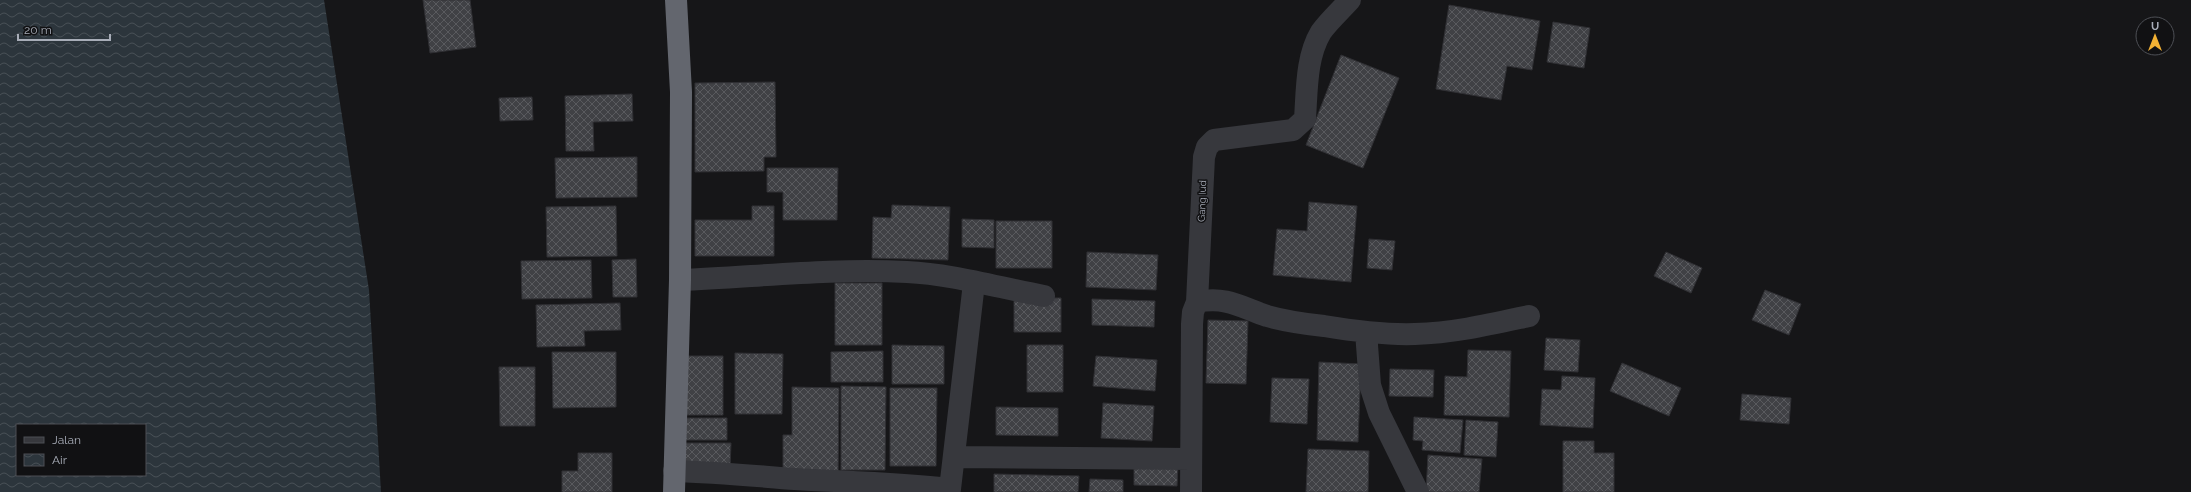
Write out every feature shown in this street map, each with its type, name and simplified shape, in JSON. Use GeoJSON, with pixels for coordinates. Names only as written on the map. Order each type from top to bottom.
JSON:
{"type":"FeatureCollection","features":[{"type":"Feature","properties":{"kind":"highway"},"geometry":{"type":"LineString","coordinates":[[674,482],[680,280],[681,92],[676,0]]}},
{"type":"Feature","properties":{"kind":"street","name":"Gang Iud"},"geometry":{"type":"LineString","coordinates":[[1191,492],[1192,324],[1193,312],[1197,302],[1204,158],[1207,147],[1214,140],[1293,130],[1299,126],[1304,119],[1311,56],[1315,46],[1322,31],[1350,0]]}},
{"type":"Feature","properties":{"kind":"street"},"geometry":{"type":"LineString","coordinates":[[680,280],[850,272],[907,272],[1044,296]]}},
{"type":"Feature","properties":{"kind":"street"},"geometry":{"type":"LineString","coordinates":[[674,482],[713,472],[950,491],[974,283]]}},
{"type":"Feature","properties":{"kind":"street"},"geometry":{"type":"LineString","coordinates":[[1197,302],[1212,299],[1227,300],[1268,316],[1366,332],[1415,334],[1464,329],[1530,316]]}},
{"type":"Feature","properties":{"kind":"street"},"geometry":{"type":"LineString","coordinates":[[1366,332],[1370,386],[1379,413],[1418,492]]}},
{"type":"Feature","properties":{"kind":"street"},"geometry":{"type":"LineString","coordinates":[[954,457],[1191,460]]}},
{"type":"Feature","properties":{"kind":"water"},"geometry":{"type":"Polygon","coordinates":[[[0,0],[324,0],[369,290],[381,492],[0,492],[0,0]]]}},
{"type":"Feature","properties":{"kind":"building"},"geometry":{"type":"Polygon","coordinates":[[[423,0],[470,0],[476,47],[430,53],[423,0]]]}},
{"type":"Feature","properties":{"kind":"building"},"geometry":{"type":"Polygon","coordinates":[[[1449,5],[1540,21],[1532,70],[1507,66],[1501,100],[1436,89],[1449,5]]]}},
{"type":"Feature","properties":{"kind":"building"},"geometry":{"type":"Polygon","coordinates":[[[1553,22],[1590,28],[1584,68],[1547,62],[1553,22]]]}},
{"type":"Feature","properties":{"kind":"building"},"geometry":{"type":"Polygon","coordinates":[[[1341,55],[1399,78],[1363,168],[1306,145],[1341,55]]]}},
{"type":"Feature","properties":{"kind":"building"},"geometry":{"type":"Polygon","coordinates":[[[775,82],[776,157],[764,157],[764,171],[695,172],[695,83],[775,82]]]}},
{"type":"Feature","properties":{"kind":"building"},"geometry":{"type":"Polygon","coordinates":[[[632,94],[633,121],[593,122],[594,151],[566,151],[565,96],[632,94]]]}},
{"type":"Feature","properties":{"kind":"building"},"geometry":{"type":"Polygon","coordinates":[[[532,97],[533,120],[500,121],[499,98],[532,97]]]}},
{"type":"Feature","properties":{"kind":"building"},"geometry":{"type":"Polygon","coordinates":[[[637,157],[637,197],[556,198],[555,158],[637,157]]]}},
{"type":"Feature","properties":{"kind":"building"},"geometry":{"type":"Polygon","coordinates":[[[767,168],[838,168],[837,220],[783,220],[783,192],[767,192],[767,168]]]}},
{"type":"Feature","properties":{"kind":"building"},"geometry":{"type":"Polygon","coordinates":[[[1309,202],[1357,206],[1351,282],[1273,275],[1277,229],[1307,231],[1309,202]]]}},
{"type":"Feature","properties":{"kind":"building"},"geometry":{"type":"Polygon","coordinates":[[[892,205],[950,207],[948,260],[872,258],[873,217],[891,218],[892,205]]]}},
{"type":"Feature","properties":{"kind":"building"},"geometry":{"type":"Polygon","coordinates":[[[616,206],[617,256],[547,257],[546,207],[616,206]]]}},
{"type":"Feature","properties":{"kind":"building"},"geometry":{"type":"Polygon","coordinates":[[[752,206],[774,206],[774,256],[695,256],[695,220],[752,220],[752,206]]]}},
{"type":"Feature","properties":{"kind":"building"},"geometry":{"type":"Polygon","coordinates":[[[962,219],[994,220],[994,248],[962,247],[962,219]]]}},
{"type":"Feature","properties":{"kind":"building"},"geometry":{"type":"Polygon","coordinates":[[[996,221],[1052,221],[1052,268],[996,268],[996,221]]]}},
{"type":"Feature","properties":{"kind":"building"},"geometry":{"type":"Polygon","coordinates":[[[1369,239],[1395,241],[1392,270],[1367,268],[1369,239]]]}},
{"type":"Feature","properties":{"kind":"building"},"geometry":{"type":"Polygon","coordinates":[[[1087,252],[1158,255],[1156,290],[1086,287],[1087,252]]]}},
{"type":"Feature","properties":{"kind":"building"},"geometry":{"type":"Polygon","coordinates":[[[1666,252],[1702,268],[1691,293],[1654,276],[1666,252]]]}},
{"type":"Feature","properties":{"kind":"building"},"geometry":{"type":"Polygon","coordinates":[[[636,259],[637,297],[613,297],[612,260],[636,259]]]}},
{"type":"Feature","properties":{"kind":"building"},"geometry":{"type":"Polygon","coordinates":[[[591,260],[592,298],[522,299],[521,261],[591,260]]]}},
{"type":"Feature","properties":{"kind":"building"},"geometry":{"type":"Polygon","coordinates":[[[835,283],[882,283],[882,345],[835,345],[835,283]]]}},
{"type":"Feature","properties":{"kind":"building"},"geometry":{"type":"Polygon","coordinates":[[[1765,290],[1801,304],[1789,335],[1752,320],[1765,290]]]}},
{"type":"Feature","properties":{"kind":"building"},"geometry":{"type":"Polygon","coordinates":[[[1014,298],[1061,298],[1061,332],[1014,332],[1014,298]]]}},
{"type":"Feature","properties":{"kind":"building"},"geometry":{"type":"Polygon","coordinates":[[[1092,299],[1155,301],[1154,327],[1092,325],[1092,299]]]}},
{"type":"Feature","properties":{"kind":"building"},"geometry":{"type":"Polygon","coordinates":[[[620,303],[621,330],[584,331],[585,346],[537,347],[536,305],[620,303]]]}},
{"type":"Feature","properties":{"kind":"building"},"geometry":{"type":"Polygon","coordinates":[[[1208,320],[1248,321],[1246,384],[1206,383],[1208,320]]]}},
{"type":"Feature","properties":{"kind":"building"},"geometry":{"type":"Polygon","coordinates":[[[1546,338],[1580,340],[1578,372],[1544,370],[1546,338]]]}},
{"type":"Feature","properties":{"kind":"building"},"geometry":{"type":"Polygon","coordinates":[[[892,345],[944,346],[944,384],[892,384],[892,345]]]}},
{"type":"Feature","properties":{"kind":"building"},"geometry":{"type":"Polygon","coordinates":[[[1027,345],[1063,345],[1063,392],[1027,392],[1027,345]]]}},
{"type":"Feature","properties":{"kind":"building"},"geometry":{"type":"Polygon","coordinates":[[[1468,350],[1511,351],[1509,417],[1444,415],[1445,376],[1467,377],[1468,350]]]}},
{"type":"Feature","properties":{"kind":"building"},"geometry":{"type":"Polygon","coordinates":[[[883,351],[883,382],[831,382],[831,352],[883,351]]]}},
{"type":"Feature","properties":{"kind":"building"},"geometry":{"type":"Polygon","coordinates":[[[552,352],[616,352],[616,407],[553,408],[552,352]]]}},
{"type":"Feature","properties":{"kind":"building"},"geometry":{"type":"Polygon","coordinates":[[[735,353],[783,354],[782,414],[735,414],[735,353]]]}},
{"type":"Feature","properties":{"kind":"building"},"geometry":{"type":"Polygon","coordinates":[[[682,356],[723,356],[723,415],[682,415],[682,356]]]}},
{"type":"Feature","properties":{"kind":"building"},"geometry":{"type":"Polygon","coordinates":[[[1096,356],[1157,360],[1155,391],[1093,386],[1096,356]]]}},
{"type":"Feature","properties":{"kind":"building"},"geometry":{"type":"Polygon","coordinates":[[[1319,362],[1361,364],[1358,442],[1317,440],[1319,362]]]}},
{"type":"Feature","properties":{"kind":"building"},"geometry":{"type":"Polygon","coordinates":[[[1622,363],[1681,388],[1669,416],[1610,391],[1622,363]]]}},
{"type":"Feature","properties":{"kind":"building"},"geometry":{"type":"Polygon","coordinates":[[[499,367],[535,367],[535,426],[500,426],[499,367]]]}},
{"type":"Feature","properties":{"kind":"building"},"geometry":{"type":"Polygon","coordinates":[[[1390,369],[1434,370],[1433,397],[1389,396],[1390,369]]]}},
{"type":"Feature","properties":{"kind":"building"},"geometry":{"type":"Polygon","coordinates":[[[1562,376],[1595,378],[1593,428],[1540,425],[1542,389],[1561,390],[1562,376]]]}},
{"type":"Feature","properties":{"kind":"building"},"geometry":{"type":"Polygon","coordinates":[[[1272,378],[1309,379],[1307,424],[1270,422],[1272,378]]]}},
{"type":"Feature","properties":{"kind":"building"},"geometry":{"type":"Polygon","coordinates":[[[841,386],[886,387],[885,470],[841,470],[841,386]]]}},
{"type":"Feature","properties":{"kind":"building"},"geometry":{"type":"Polygon","coordinates":[[[792,387],[839,388],[838,477],[783,477],[783,435],[792,435],[792,387]]]}},
{"type":"Feature","properties":{"kind":"building"},"geometry":{"type":"Polygon","coordinates":[[[890,388],[937,388],[936,466],[890,466],[890,388]]]}},
{"type":"Feature","properties":{"kind":"building"},"geometry":{"type":"Polygon","coordinates":[[[1742,394],[1791,398],[1789,424],[1740,420],[1742,394]]]}},
{"type":"Feature","properties":{"kind":"building"},"geometry":{"type":"Polygon","coordinates":[[[1103,403],[1154,406],[1152,441],[1101,438],[1103,403]]]}},
{"type":"Feature","properties":{"kind":"building"},"geometry":{"type":"Polygon","coordinates":[[[996,407],[1058,408],[1058,436],[996,435],[996,407]]]}},
{"type":"Feature","properties":{"kind":"building"},"geometry":{"type":"Polygon","coordinates":[[[1414,417],[1463,420],[1460,453],[1422,450],[1423,441],[1413,440],[1414,417]]]}},
{"type":"Feature","properties":{"kind":"building"},"geometry":{"type":"Polygon","coordinates":[[[683,418],[727,418],[727,440],[683,440],[683,418]]]}},
{"type":"Feature","properties":{"kind":"building"},"geometry":{"type":"Polygon","coordinates":[[[1466,420],[1498,422],[1496,457],[1464,455],[1466,420]]]}},
{"type":"Feature","properties":{"kind":"building"},"geometry":{"type":"Polygon","coordinates":[[[1563,441],[1594,441],[1594,453],[1614,453],[1614,492],[1563,492],[1563,441]]]}},
{"type":"Feature","properties":{"kind":"building"},"geometry":{"type":"Polygon","coordinates":[[[685,443],[731,443],[730,469],[685,469],[685,443]]]}},
{"type":"Feature","properties":{"kind":"building"},"geometry":{"type":"Polygon","coordinates":[[[1308,449],[1369,451],[1368,492],[1306,492],[1308,449]]]}},
{"type":"Feature","properties":{"kind":"building"},"geometry":{"type":"Polygon","coordinates":[[[578,453],[612,453],[612,492],[562,492],[562,471],[578,471],[578,453]]]}},
{"type":"Feature","properties":{"kind":"building"},"geometry":{"type":"Polygon","coordinates":[[[1428,455],[1482,459],[1479,492],[1426,492],[1428,455]]]}},
{"type":"Feature","properties":{"kind":"building"},"geometry":{"type":"Polygon","coordinates":[[[1134,463],[1178,464],[1177,486],[1134,485],[1134,463]]]}},
{"type":"Feature","properties":{"kind":"building"},"geometry":{"type":"Polygon","coordinates":[[[994,474],[1079,476],[1078,492],[994,492],[994,474]]]}},
{"type":"Feature","properties":{"kind":"building"},"geometry":{"type":"Polygon","coordinates":[[[1090,479],[1123,480],[1123,492],[1089,492],[1090,479]]]}}]}
